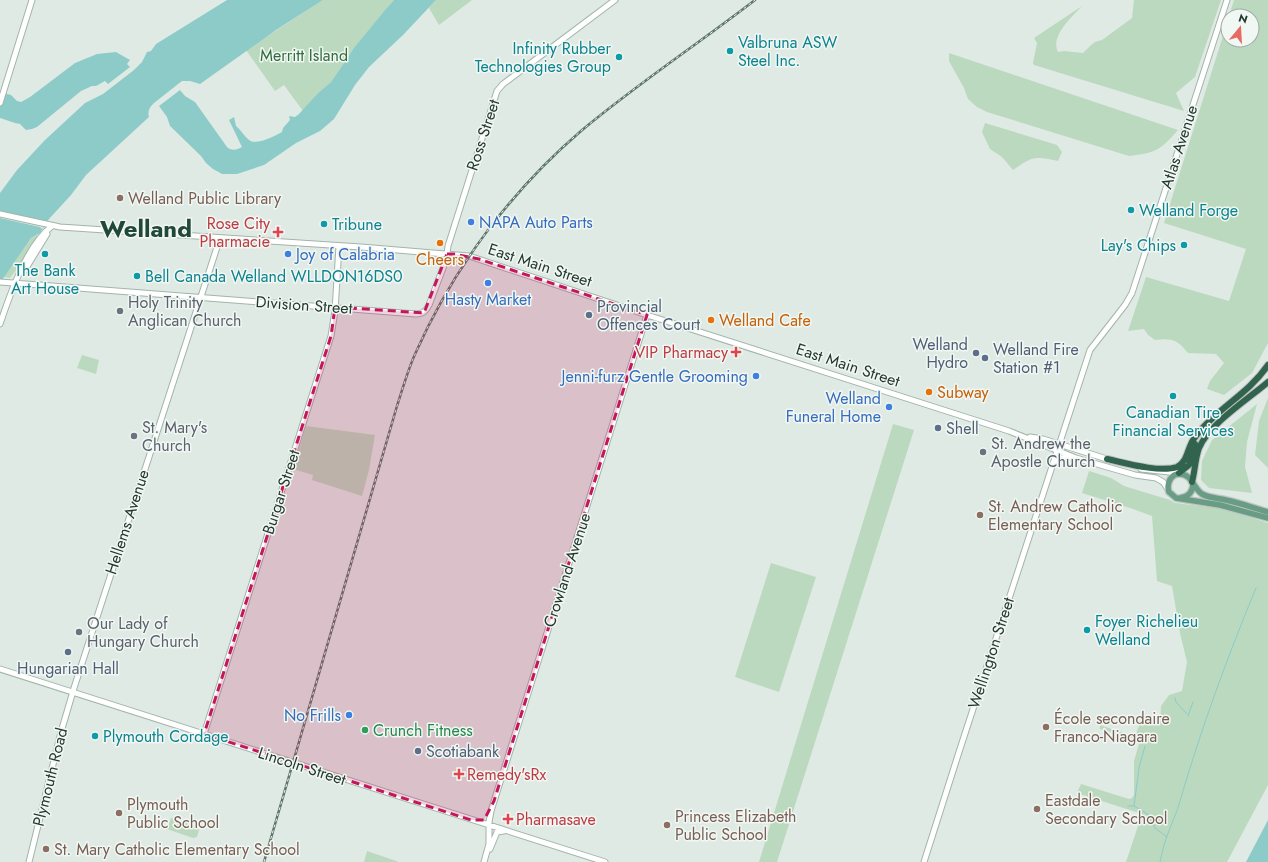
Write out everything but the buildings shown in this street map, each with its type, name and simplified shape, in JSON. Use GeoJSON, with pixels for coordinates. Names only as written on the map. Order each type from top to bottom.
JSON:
{"type":"FeatureCollection","features":[{"type":"Feature","properties":{"kind":"highway"},"geometry":{"type":"LineString","coordinates":[[1107,459],[1140,467],[1174,468],[1181,465],[1184,462],[1191,443],[1197,434],[1253,384],[1268,365]]}},
{"type":"Feature","properties":{"kind":"highway"},"geometry":{"type":"LineString","coordinates":[[1193,483],[1199,450],[1208,433],[1268,382]]}},
{"type":"Feature","properties":{"kind":"highway"},"geometry":{"type":"LineString","coordinates":[[1178,474],[1190,464],[1197,434]]}},
{"type":"Feature","properties":{"kind":"main road"},"geometry":{"type":"LineString","coordinates":[[0,103],[32,0]]}},
{"type":"Feature","properties":{"kind":"main road","name":"Ross Street"},"geometry":{"type":"LineString","coordinates":[[447,254],[448,246],[497,91],[503,84],[615,0]]}},
{"type":"Feature","properties":{"kind":"main road","name":"Atlas Avenue"},"geometry":{"type":"LineString","coordinates":[[1058,447],[1090,350],[1125,305],[1132,293],[1227,0]]}},
{"type":"Feature","properties":{"kind":"main road","name":"East Main Street"},"geometry":{"type":"LineString","coordinates":[[0,214],[52,226],[464,255],[1058,447],[1107,459],[1134,468],[1178,474]]}},
{"type":"Feature","properties":{"kind":"main road"},"geometry":{"type":"LineString","coordinates":[[0,324],[15,284],[52,226]]}},
{"type":"Feature","properties":{"kind":"main road","name":"Hellems Avenue"},"geometry":{"type":"LineString","coordinates":[[73,693],[220,238]]}},
{"type":"Feature","properties":{"kind":"main road","name":"Burgar Street"},"geometry":{"type":"LineString","coordinates":[[204,734],[331,336],[335,307],[339,246]]}},
{"type":"Feature","properties":{"kind":"main road"},"geometry":{"type":"LineString","coordinates":[[338,261],[342,252],[346,249],[368,248]]}},
{"type":"Feature","properties":{"kind":"main road","name":"Division Street"},"geometry":{"type":"LineString","coordinates":[[2,283],[416,314],[425,312],[429,306],[447,254]]}},
{"type":"Feature","properties":{"kind":"main road","name":"Crowland Avenue"},"geometry":{"type":"LineString","coordinates":[[485,861],[489,844],[490,814],[647,315]]}},
{"type":"Feature","properties":{"kind":"main road","name":"East Main Street"},"geometry":{"type":"LineString","coordinates":[[1058,447],[1076,458],[1135,475],[1156,478],[1163,482],[1168,489]]}},
{"type":"Feature","properties":{"kind":"main road","name":"Wellington Street"},"geometry":{"type":"LineString","coordinates":[[924,862],[1054,464],[1058,447]]}},
{"type":"Feature","properties":{"kind":"main road"},"geometry":{"type":"LineString","coordinates":[[1054,464],[1064,457],[1076,458]]}},
{"type":"Feature","properties":{"kind":"main road"},"geometry":{"type":"LineString","coordinates":[[1268,512],[1204,495],[1186,475],[1178,474],[1169,481],[1168,489],[1174,497],[1179,499],[1220,505],[1268,518]]}},
{"type":"Feature","properties":{"kind":"main road"},"geometry":{"type":"LineString","coordinates":[[1179,499],[1192,491],[1193,483]]}},
{"type":"Feature","properties":{"kind":"main road","name":"Lincoln Street"},"geometry":{"type":"LineString","coordinates":[[0,670],[605,862]]}},
{"type":"Feature","properties":{"kind":"main road","name":"Plymouth Road"},"geometry":{"type":"LineString","coordinates":[[29,862],[61,732],[73,693]]}},
{"type":"Feature","properties":{"kind":"main road"},"geometry":{"type":"LineString","coordinates":[[471,820],[484,820],[494,801]]}},
{"type":"Feature","properties":{"kind":"main road"},"geometry":{"type":"LineString","coordinates":[[485,861],[497,832],[506,831]]}},
{"type":"Feature","properties":{"kind":"highlighted area"},"geometry":{"type":"Polygon","coordinates":[[[447,254],[479,259],[647,315],[494,801],[484,820],[471,820],[204,734],[331,336],[335,307],[424,313],[447,254]]]}},
{"type":"Feature","properties":{"kind":"green space","name":"Merritt Island"},"geometry":{"type":"Polygon","coordinates":[[[323,0],[394,0],[350,54],[331,82],[318,93],[303,111],[284,85],[275,91],[246,50],[323,0]]]}},
{"type":"Feature","properties":{"kind":"green space"},"geometry":{"type":"Polygon","coordinates":[[[436,0],[472,0],[439,25],[429,8],[436,0]]]}},
{"type":"Feature","properties":{"kind":"green space"},"geometry":{"type":"Polygon","coordinates":[[[1134,0],[1221,0],[1195,77],[1176,93],[1184,111],[1034,65],[1033,63],[1037,43],[1034,38],[1082,6],[1059,33],[1056,46],[1058,52],[1064,51],[1083,53],[1095,42],[1102,40],[1132,18],[1134,0]]]}},
{"type":"Feature","properties":{"kind":"green space"},"geometry":{"type":"Polygon","coordinates":[[[1234,0],[1268,0],[1268,343],[1252,373],[1224,395],[1207,389],[1210,381],[1224,363],[1216,354],[1188,353],[1174,340],[1155,340],[1148,335],[1144,329],[1128,331],[1146,277],[1229,301],[1246,249],[1164,223],[1220,45],[1220,48],[1260,48],[1260,8],[1232,8],[1234,0]]]}},
{"type":"Feature","properties":{"kind":"green space"},"geometry":{"type":"Polygon","coordinates":[[[949,53],[1178,130],[1167,142],[1157,149],[1151,152],[1129,156],[987,112],[977,107],[968,99],[964,88],[949,61],[949,53]]]}},
{"type":"Feature","properties":{"kind":"green space"},"geometry":{"type":"Polygon","coordinates":[[[985,123],[1057,145],[1062,152],[1058,161],[1044,158],[1034,158],[1013,170],[1002,157],[990,149],[982,132],[985,123]]]}},
{"type":"Feature","properties":{"kind":"green space"},"geometry":{"type":"Polygon","coordinates":[[[37,235],[38,237],[10,278],[3,277],[31,238],[37,235]]]}},
{"type":"Feature","properties":{"kind":"green space"},"geometry":{"type":"Polygon","coordinates":[[[82,355],[99,360],[96,374],[77,368],[82,355]]]}},
{"type":"Feature","properties":{"kind":"green space"},"geometry":{"type":"Polygon","coordinates":[[[1268,398],[1268,468],[1255,455],[1259,421],[1268,398]]]}},
{"type":"Feature","properties":{"kind":"green space"},"geometry":{"type":"Polygon","coordinates":[[[1257,404],[1247,442],[1245,467],[1252,493],[1209,488],[1201,480],[1202,461],[1212,440],[1257,404]]]}},
{"type":"Feature","properties":{"kind":"green space"},"geometry":{"type":"Polygon","coordinates":[[[893,424],[914,430],[777,862],[759,862],[893,424]]]}},
{"type":"Feature","properties":{"kind":"green space"},"geometry":{"type":"Polygon","coordinates":[[[306,426],[375,435],[369,470],[362,496],[312,480],[313,475],[293,469],[306,426]]]}},
{"type":"Feature","properties":{"kind":"green space"},"geometry":{"type":"Polygon","coordinates":[[[1089,471],[1111,478],[1124,486],[1170,500],[1175,503],[1226,509],[1268,523],[1268,785],[1227,862],[1126,862],[1142,814],[1077,793],[1081,784],[1129,799],[1132,798],[1134,795],[1134,761],[1140,740],[1100,729],[1100,725],[1135,737],[1141,720],[1152,725],[1160,725],[1161,706],[1169,695],[1182,691],[1187,662],[1180,633],[1172,586],[1157,581],[1152,516],[1082,493],[1089,471]]]}},
{"type":"Feature","properties":{"kind":"green space"},"geometry":{"type":"Polygon","coordinates":[[[771,563],[816,577],[779,692],[735,677],[771,563]]]}},
{"type":"Feature","properties":{"kind":"green space"},"geometry":{"type":"Polygon","coordinates":[[[171,818],[197,826],[199,830],[197,837],[193,838],[167,829],[171,818]]]}},
{"type":"Feature","properties":{"kind":"green space"},"geometry":{"type":"Polygon","coordinates":[[[367,851],[399,862],[364,862],[367,851]]]}},
{"type":"Feature","properties":{"kind":"water"},"geometry":{"type":"Polygon","coordinates":[[[227,0],[323,0],[276,30],[200,84],[190,81],[182,81],[154,103],[149,109],[149,117],[86,175],[71,195],[49,219],[40,233],[31,238],[0,283],[0,193],[17,170],[45,140],[85,103],[103,94],[134,70],[142,62],[147,52],[151,51],[156,44],[227,0]]]}},
{"type":"Feature","properties":{"kind":"water"},"geometry":{"type":"Polygon","coordinates":[[[394,0],[436,0],[403,35],[369,67],[355,85],[334,119],[320,131],[296,143],[264,165],[237,174],[222,174],[213,169],[170,126],[167,117],[159,106],[180,90],[185,96],[195,102],[227,147],[232,150],[242,147],[229,120],[234,117],[236,126],[252,142],[270,138],[282,132],[283,128],[290,120],[289,116],[295,117],[299,114],[318,93],[331,82],[354,48],[394,0]]]}},
{"type":"Feature","properties":{"kind":"water"},"geometry":{"type":"Polygon","coordinates":[[[116,52],[130,60],[127,64],[130,67],[108,84],[105,81],[81,91],[37,127],[26,130],[20,124],[0,118],[0,92],[11,95],[17,101],[21,102],[30,97],[75,63],[97,54],[116,52]]]}},
{"type":"Feature","properties":{"kind":"water"},"geometry":{"type":"Polygon","coordinates":[[[1268,820],[1268,862],[1246,862],[1268,820]]]}},
{"type":"Feature","properties":{"kind":"pier"},"geometry":{"type":"Polygon","coordinates":[[[0,211],[47,221],[42,229],[40,227],[0,218],[0,211]]]}},
{"type":"Feature","properties":{"kind":"waterway"},"geometry":{"type":"LineString","coordinates":[[1160,862],[1166,839],[1179,805],[1206,720],[1256,588]]}},
{"type":"Feature","properties":{"kind":"waterway"},"geometry":{"type":"LineString","coordinates":[[1175,698],[1176,702],[1187,714]]}},
{"type":"Feature","properties":{"kind":"waterway"},"geometry":{"type":"LineString","coordinates":[[1188,716],[1193,702]]}},
{"type":"Feature","properties":{"kind":"waterway"},"geometry":{"type":"LineString","coordinates":[[1134,806],[1139,768],[1145,746]]}},
{"type":"Feature","properties":{"kind":"waterway"},"geometry":{"type":"LineString","coordinates":[[1128,806],[1134,806],[1149,815],[1155,828],[1167,837]]}},
{"type":"Feature","properties":{"kind":"railway"},"geometry":{"type":"LineString","coordinates":[[264,862],[410,365],[448,290],[486,232],[508,205],[555,154],[624,97],[755,0]]}},
{"type":"Feature","properties":{"kind":"place","name":"Valbruna ASW Steel Inc."},"geometry":{"type":"Point","coordinates":[730,51]}},
{"type":"Feature","properties":{"kind":"place","name":"Infinity Rubber Technologies Group"},"geometry":{"type":"Point","coordinates":[619,57]}},
{"type":"Feature","properties":{"kind":"place","name":"Welland Public Library"},"geometry":{"type":"Point","coordinates":[120,198]}},
{"type":"Feature","properties":{"kind":"place","name":"Welland Forge"},"geometry":{"type":"Point","coordinates":[1131,210]}},
{"type":"Feature","properties":{"kind":"place","name":"NAPA Auto Parts"},"geometry":{"type":"Point","coordinates":[471,222]}},
{"type":"Feature","properties":{"kind":"place","name":"Tribune"},"geometry":{"type":"Point","coordinates":[324,224]}},
{"type":"Feature","properties":{"kind":"place","name":"Rose City Pharmacie"},"geometry":{"type":"Point","coordinates":[278,232]}},
{"type":"Feature","properties":{"kind":"place","name":"Cheers"},"geometry":{"type":"Point","coordinates":[440,243]}},
{"type":"Feature","properties":{"kind":"place","name":"Lay's Chips"},"geometry":{"type":"Point","coordinates":[1184,245]}},
{"type":"Feature","properties":{"kind":"place","name":"The Bank Art House"},"geometry":{"type":"Point","coordinates":[45,254]}},
{"type":"Feature","properties":{"kind":"place","name":"Joy of Calabria"},"geometry":{"type":"Point","coordinates":[288,254]}},
{"type":"Feature","properties":{"kind":"place","name":"Bell Canada Welland WLLDON16DS0"},"geometry":{"type":"Point","coordinates":[137,276]}},
{"type":"Feature","properties":{"kind":"place","name":"Hasty Market"},"geometry":{"type":"Point","coordinates":[488,283]}},
{"type":"Feature","properties":{"kind":"place","name":"Holy Trinity Anglican Church"},"geometry":{"type":"Point","coordinates":[120,311]}},
{"type":"Feature","properties":{"kind":"place","name":"Provincial Offences Court"},"geometry":{"type":"Point","coordinates":[589,315]}},
{"type":"Feature","properties":{"kind":"place","name":"Welland Cafe"},"geometry":{"type":"Point","coordinates":[711,320]}},
{"type":"Feature","properties":{"kind":"place","name":"VIP Pharmacy"},"geometry":{"type":"Point","coordinates":[736,352]}},
{"type":"Feature","properties":{"kind":"place","name":"Welland Hydro"},"geometry":{"type":"Point","coordinates":[976,353]}},
{"type":"Feature","properties":{"kind":"place","name":"Welland Fire Station #1"},"geometry":{"type":"Point","coordinates":[985,358]}},
{"type":"Feature","properties":{"kind":"place","name":"Jenni-furz Gentle Grooming"},"geometry":{"type":"Point","coordinates":[756,376]}},
{"type":"Feature","properties":{"kind":"place","name":"Subway"},"geometry":{"type":"Point","coordinates":[929,392]}},
{"type":"Feature","properties":{"kind":"place","name":"Canadian Tire Financial Services"},"geometry":{"type":"Point","coordinates":[1173,396]}},
{"type":"Feature","properties":{"kind":"place","name":"Welland Funeral Home"},"geometry":{"type":"Point","coordinates":[889,407]}},
{"type":"Feature","properties":{"kind":"place","name":"Shell"},"geometry":{"type":"Point","coordinates":[938,428]}},
{"type":"Feature","properties":{"kind":"place","name":"St. Mary's Church"},"geometry":{"type":"Point","coordinates":[134,436]}},
{"type":"Feature","properties":{"kind":"place","name":"St. Andrew the Apostle Church"},"geometry":{"type":"Point","coordinates":[983,452]}},
{"type":"Feature","properties":{"kind":"place","name":"St. Andrew Catholic Elementary School"},"geometry":{"type":"Point","coordinates":[980,515]}},
{"type":"Feature","properties":{"kind":"place","name":"Foyer Richelieu Welland"},"geometry":{"type":"Point","coordinates":[1087,630]}},
{"type":"Feature","properties":{"kind":"place","name":"Our Lady of Hungary Church"},"geometry":{"type":"Point","coordinates":[79,632]}},
{"type":"Feature","properties":{"kind":"place","name":"Hungarian Hall"},"geometry":{"type":"Point","coordinates":[68,652]}},
{"type":"Feature","properties":{"kind":"place","name":"No Frills"},"geometry":{"type":"Point","coordinates":[349,715]}},
{"type":"Feature","properties":{"kind":"place","name":"École secondaire Franco-Niagara"},"geometry":{"type":"Point","coordinates":[1046,727]}},
{"type":"Feature","properties":{"kind":"place","name":"Crunch Fitness"},"geometry":{"type":"Point","coordinates":[365,730]}},
{"type":"Feature","properties":{"kind":"place","name":"Plymouth Cordage"},"geometry":{"type":"Point","coordinates":[95,736]}},
{"type":"Feature","properties":{"kind":"place","name":"Scotiabank"},"geometry":{"type":"Point","coordinates":[418,751]}},
{"type":"Feature","properties":{"kind":"place","name":"Remedy'sRx"},"geometry":{"type":"Point","coordinates":[459,774]}},
{"type":"Feature","properties":{"kind":"place","name":"Eastdale Secondary School"},"geometry":{"type":"Point","coordinates":[1037,809]}},
{"type":"Feature","properties":{"kind":"place","name":"Plymouth Public School"},"geometry":{"type":"Point","coordinates":[119,813]}},
{"type":"Feature","properties":{"kind":"place","name":"Pharmasave"},"geometry":{"type":"Point","coordinates":[508,819]}},
{"type":"Feature","properties":{"kind":"place","name":"Princess Elizabeth Public School"},"geometry":{"type":"Point","coordinates":[667,825]}},
{"type":"Feature","properties":{"kind":"place","name":"St. Mary Catholic Elementary School"},"geometry":{"type":"Point","coordinates":[46,849]}},
{"type":"Feature","properties":{"kind":"district","name":"Welland"},"geometry":{"type":"Point","coordinates":[146,228]}}]}
